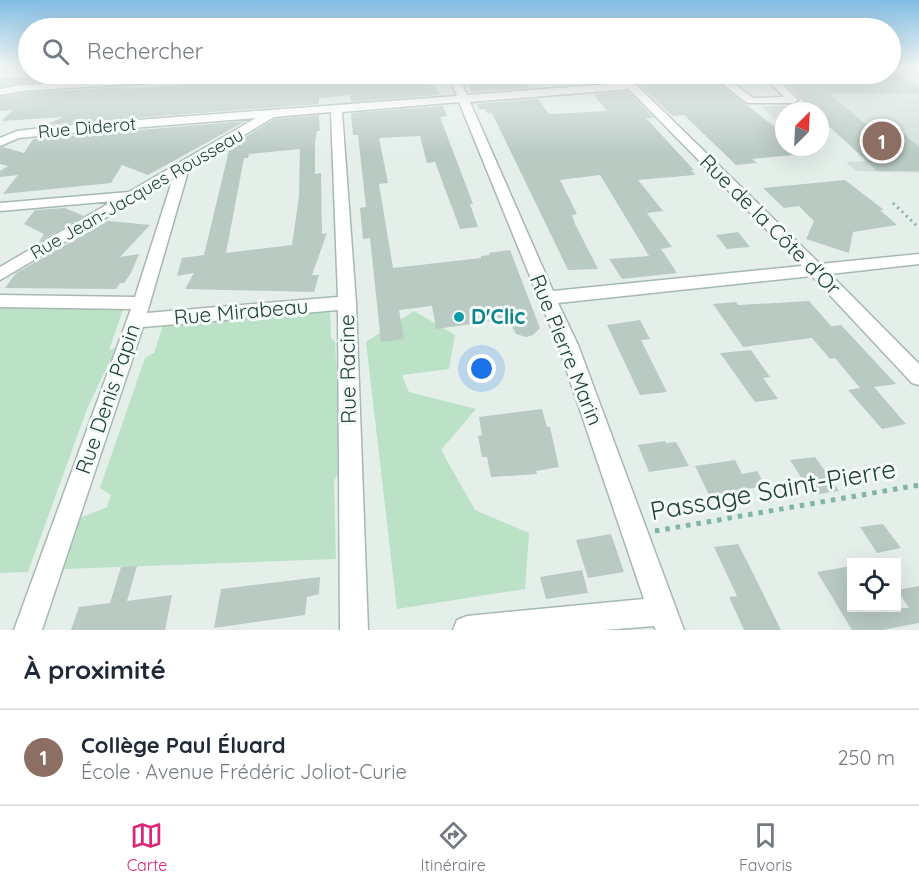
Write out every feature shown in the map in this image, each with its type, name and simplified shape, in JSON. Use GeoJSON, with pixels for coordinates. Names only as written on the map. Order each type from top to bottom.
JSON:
{"type":"FeatureCollection","features":[{"type":"Feature","properties":{"kind":"street","name":"Rue Diderot"},"geometry":{"type":"LineString","coordinates":[[0,142],[23,134],[336,107],[497,96]]}},
{"type":"Feature","properties":{"kind":"street","name":"Rue de la Côte d'Or"},"geometry":{"type":"LineString","coordinates":[[641,96],[919,377]]}},
{"type":"Feature","properties":{"kind":"street"},"geometry":{"type":"LineString","coordinates":[[746,96],[752,101],[793,100],[789,96]]}},
{"type":"Feature","properties":{"kind":"street","name":"Rue Pierre Marin"},"geometry":{"type":"LineString","coordinates":[[463,99],[568,345],[667,621]]}},
{"type":"Feature","properties":{"kind":"street","name":"Rue Racine"},"geometry":{"type":"LineString","coordinates":[[336,107],[346,303],[354,630]]}},
{"type":"Feature","properties":{"kind":"street","name":"Rue Jean-Jacques Rousseau"},"geometry":{"type":"LineString","coordinates":[[0,274],[274,113]]}},
{"type":"Feature","properties":{"kind":"street"},"geometry":{"type":"LineString","coordinates":[[0,130],[19,130],[23,134]]}},
{"type":"Feature","properties":{"kind":"street","name":"Rue Denis Papin"},"geometry":{"type":"LineString","coordinates":[[28,630],[136,321],[183,167]]}},
{"type":"Feature","properties":{"kind":"street"},"geometry":{"type":"LineString","coordinates":[[0,207],[133,196]]}},
{"type":"Feature","properties":{"kind":"street"},"geometry":{"type":"LineString","coordinates":[[548,298],[919,259]]}},
{"type":"Feature","properties":{"kind":"street","name":"Rue Mirabeau"},"geometry":{"type":"LineString","coordinates":[[0,301],[142,303]]}},
{"type":"Feature","properties":{"kind":"street","name":"Rue Mirabeau"},"geometry":{"type":"LineString","coordinates":[[136,321],[346,303]]}},
{"type":"Feature","properties":{"kind":"street"},"geometry":{"type":"LineString","coordinates":[[467,630],[633,612],[667,621]]}},
{"type":"Feature","properties":{"kind":"path"},"geometry":{"type":"LineString","coordinates":[[893,203],[919,228]]}},
{"type":"Feature","properties":{"kind":"path","name":"Passage Saint-Pierre"},"geometry":{"type":"LineString","coordinates":[[634,534],[919,485]]}},
{"type":"Feature","properties":{"kind":"shaded area"},"geometry":{"type":"Polygon","coordinates":[[[797,96],[919,96],[919,173],[856,171],[846,162],[867,161],[829,127],[829,102],[804,102],[797,96]]]}},
{"type":"Feature","properties":{"kind":"shaded area"},"geometry":{"type":"Polygon","coordinates":[[[762,106],[775,106],[775,119],[774,119],[762,106]]]}},
{"type":"Feature","properties":{"kind":"green space"},"geometry":{"type":"Polygon","coordinates":[[[0,308],[123,310],[109,350],[116,348],[87,409],[28,572],[0,573],[0,308]]]}},
{"type":"Feature","properties":{"kind":"green space"},"geometry":{"type":"Polygon","coordinates":[[[330,308],[331,338],[335,342],[342,467],[334,481],[336,559],[64,569],[80,518],[107,507],[111,495],[100,488],[145,358],[154,353],[163,325],[330,308]]]}},
{"type":"Feature","properties":{"kind":"green space"},"geometry":{"type":"Polygon","coordinates":[[[414,311],[455,335],[449,369],[402,375],[409,392],[476,409],[441,450],[475,510],[529,533],[525,589],[397,609],[366,342],[414,311]]]}},
{"type":"Feature","properties":{"kind":"building"},"geometry":{"type":"Polygon","coordinates":[[[336,96],[319,98],[319,104],[46,125],[63,117],[2,121],[12,110],[0,111],[0,97],[336,96]]]}},
{"type":"Feature","properties":{"kind":"building"},"geometry":{"type":"Polygon","coordinates":[[[350,96],[421,96],[351,102],[350,96]]]}},
{"type":"Feature","properties":{"kind":"building"},"geometry":{"type":"Polygon","coordinates":[[[595,96],[633,96],[654,118],[646,118],[694,170],[691,170],[695,175],[638,180],[663,211],[647,213],[672,247],[661,249],[677,273],[622,279],[609,259],[649,256],[600,175],[560,180],[577,214],[572,215],[575,224],[598,269],[568,270],[492,113],[488,114],[485,109],[479,109],[477,104],[538,99],[549,114],[607,111],[595,96]]]}},
{"type":"Feature","properties":{"kind":"building"},"geometry":{"type":"Polygon","coordinates":[[[652,96],[736,96],[775,127],[775,156],[783,156],[752,159],[757,163],[736,165],[684,115],[672,116],[652,96]]]}},
{"type":"Feature","properties":{"kind":"building"},"geometry":{"type":"Polygon","coordinates":[[[798,96],[833,96],[878,135],[905,135],[919,147],[919,171],[877,171],[829,126],[829,102],[804,102],[798,96]]]}},
{"type":"Feature","properties":{"kind":"building"},"geometry":{"type":"Polygon","coordinates":[[[443,106],[447,116],[440,117],[473,204],[470,204],[478,227],[460,229],[435,162],[427,163],[420,136],[379,138],[388,183],[379,184],[393,268],[481,258],[481,256],[490,255],[489,253],[510,250],[540,328],[533,335],[526,337],[516,334],[508,319],[436,329],[432,306],[399,310],[404,339],[381,342],[370,238],[363,239],[360,208],[366,207],[358,135],[353,135],[351,113],[443,106]]]}},
{"type":"Feature","properties":{"kind":"building"},"geometry":{"type":"Polygon","coordinates":[[[319,115],[320,131],[317,131],[315,143],[315,174],[321,173],[322,234],[327,233],[312,275],[319,275],[314,292],[185,289],[194,273],[177,276],[182,258],[204,255],[230,146],[275,119],[319,115]],[[300,149],[249,154],[248,158],[244,158],[226,253],[292,245],[299,196],[300,149]]]}},
{"type":"Feature","properties":{"kind":"building"},"geometry":{"type":"Polygon","coordinates":[[[246,121],[148,175],[122,165],[111,183],[3,194],[18,175],[0,177],[0,171],[8,166],[0,164],[0,148],[3,147],[24,153],[33,139],[246,121]]]}},
{"type":"Feature","properties":{"kind":"building"},"geometry":{"type":"Polygon","coordinates":[[[845,180],[884,210],[880,210],[897,225],[853,232],[849,253],[806,239],[814,221],[799,206],[784,208],[763,188],[845,180]]]}},
{"type":"Feature","properties":{"kind":"building"},"geometry":{"type":"Polygon","coordinates":[[[65,208],[84,216],[39,242],[44,234],[24,224],[35,210],[65,208]]]}},
{"type":"Feature","properties":{"kind":"building"},"geometry":{"type":"Polygon","coordinates":[[[108,221],[150,225],[120,257],[139,254],[131,273],[116,289],[5,288],[16,273],[108,221]]]}},
{"type":"Feature","properties":{"kind":"building"},"geometry":{"type":"Polygon","coordinates":[[[738,232],[750,247],[727,249],[716,235],[738,232]]]}},
{"type":"Feature","properties":{"kind":"building"},"geometry":{"type":"Polygon","coordinates":[[[809,301],[831,326],[841,325],[896,384],[874,387],[906,424],[882,429],[848,390],[860,388],[835,358],[830,359],[812,338],[743,347],[713,304],[809,301]]]}},
{"type":"Feature","properties":{"kind":"building"},"geometry":{"type":"Polygon","coordinates":[[[640,320],[650,339],[641,340],[667,392],[640,395],[607,325],[640,320]]]}},
{"type":"Feature","properties":{"kind":"building"},"geometry":{"type":"Polygon","coordinates":[[[751,350],[770,377],[763,378],[778,399],[755,402],[720,353],[751,350]]]}},
{"type":"Feature","properties":{"kind":"building"},"geometry":{"type":"Polygon","coordinates":[[[542,409],[547,427],[550,427],[559,467],[536,471],[537,474],[491,477],[487,457],[482,457],[478,436],[482,435],[479,417],[542,409]]]}},
{"type":"Feature","properties":{"kind":"building"},"geometry":{"type":"Polygon","coordinates":[[[665,441],[666,443],[676,442],[689,466],[649,472],[638,445],[665,441]]]}},
{"type":"Feature","properties":{"kind":"building"},"geometry":{"type":"Polygon","coordinates":[[[815,457],[839,491],[812,495],[790,460],[815,457]]]}},
{"type":"Feature","properties":{"kind":"building"},"geometry":{"type":"Polygon","coordinates":[[[735,460],[742,474],[757,471],[766,486],[709,495],[695,466],[735,460]]]}},
{"type":"Feature","properties":{"kind":"building"},"geometry":{"type":"Polygon","coordinates":[[[883,524],[901,548],[877,553],[860,527],[883,524]]]}},
{"type":"Feature","properties":{"kind":"building"},"geometry":{"type":"Polygon","coordinates":[[[611,534],[624,572],[588,578],[576,540],[611,534]]]}},
{"type":"Feature","properties":{"kind":"building"},"geometry":{"type":"Polygon","coordinates":[[[738,544],[781,630],[744,630],[729,597],[737,596],[714,547],[738,544]]]}},
{"type":"Feature","properties":{"kind":"building"},"geometry":{"type":"Polygon","coordinates":[[[137,566],[127,601],[172,595],[165,630],[71,630],[79,607],[110,603],[121,567],[137,566]]]}},
{"type":"Feature","properties":{"kind":"building"},"geometry":{"type":"Polygon","coordinates":[[[847,567],[847,612],[901,612],[901,608],[909,608],[901,596],[901,589],[919,586],[919,623],[882,630],[852,630],[817,572],[847,567]]]}},
{"type":"Feature","properties":{"kind":"building"},"geometry":{"type":"Polygon","coordinates":[[[582,570],[588,593],[546,599],[540,577],[582,570]]]}},
{"type":"Feature","properties":{"kind":"building"},"geometry":{"type":"Polygon","coordinates":[[[320,577],[319,594],[307,597],[305,615],[214,628],[221,589],[320,577]]]}},
{"type":"Feature","properties":{"kind":"place","name":"Collège Paul Éluard"},"geometry":{"type":"Point","coordinates":[882,141]}},
{"type":"Feature","properties":{"kind":"place","name":"D'Clic"},"geometry":{"type":"Point","coordinates":[459,317]}}]}
